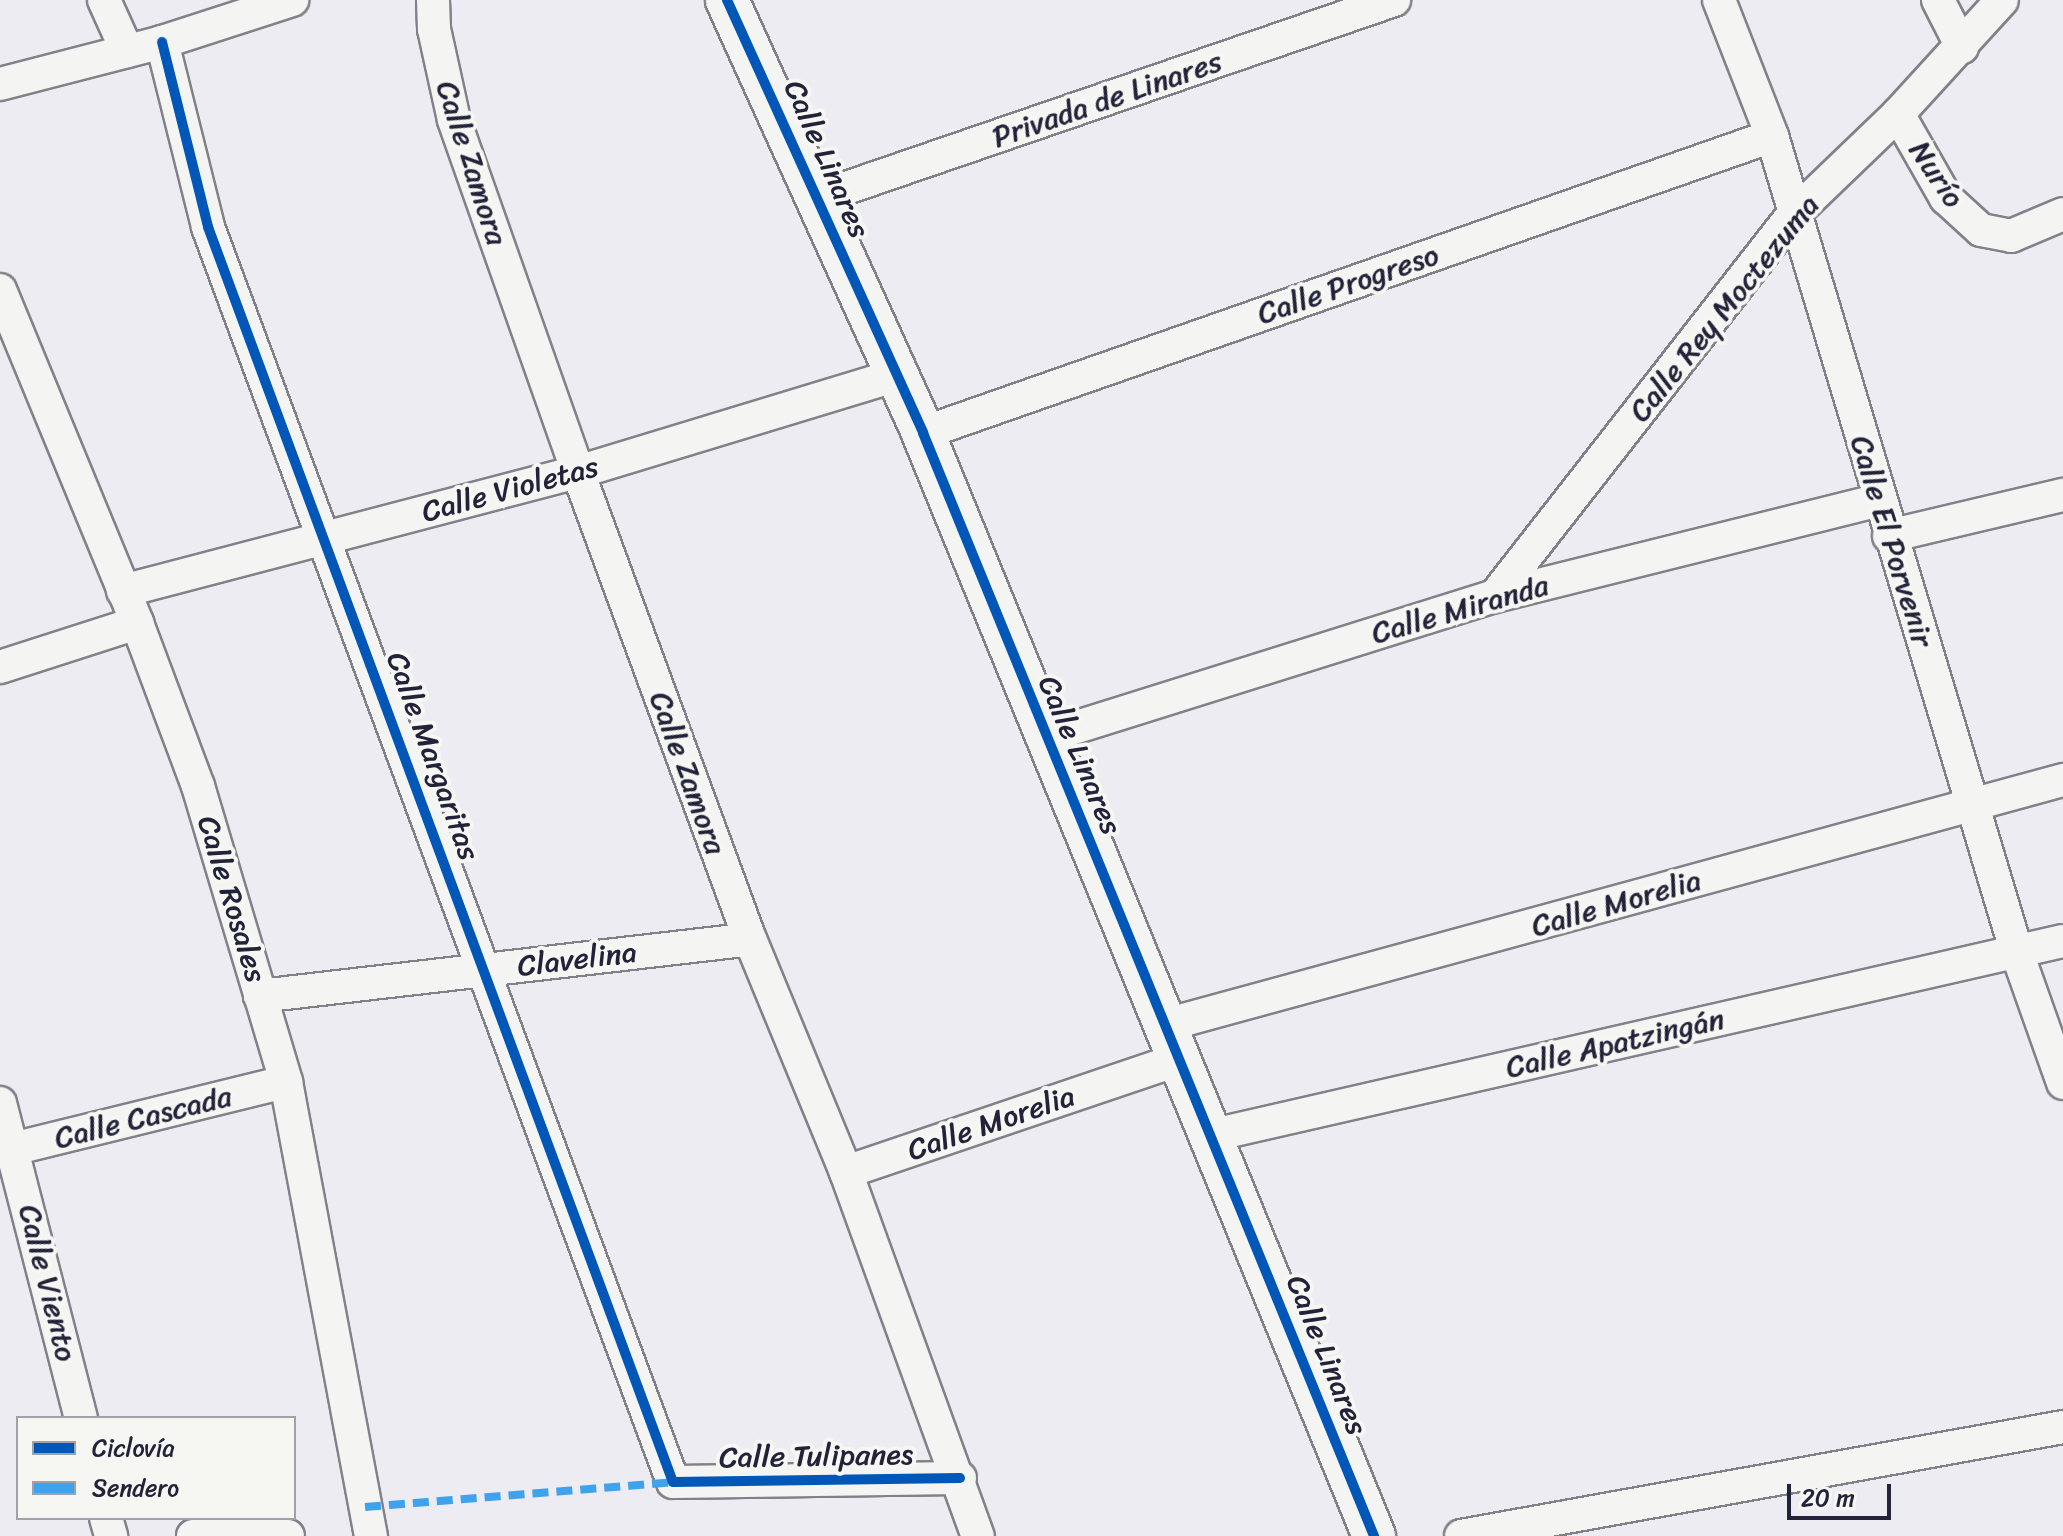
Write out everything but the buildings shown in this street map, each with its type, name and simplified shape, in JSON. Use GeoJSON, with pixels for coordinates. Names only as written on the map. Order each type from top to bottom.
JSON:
{"type":"FeatureCollection","features":[{"type":"Feature","properties":{"kind":"street"},"geometry":{"type":"LineString","coordinates":[[0,84],[162,42],[292,0]]}},
{"type":"Feature","properties":{"kind":"street","name":"Calle Zamora"},"geometry":{"type":"LineString","coordinates":[[433,0],[434,29],[454,120],[578,472],[750,939],[846,1172],[960,1478],[978,1536]]}},
{"type":"Feature","properties":{"kind":"street","name":"Calle Linares"},"geometry":{"type":"LineString","coordinates":[[727,0],[820,197],[894,376],[923,433],[1045,737],[1176,1041],[1374,1536]]}},
{"type":"Feature","properties":{"kind":"street","name":"Privada de Linares"},"geometry":{"type":"LineString","coordinates":[[820,197],[1394,0]]}},
{"type":"Feature","properties":{"kind":"street","name":"Calle El Porvenir"},"geometry":{"type":"LineString","coordinates":[[1719,0],[1772,136],[1889,536],[1974,804],[2016,950],[2063,1083]]}},
{"type":"Feature","properties":{"kind":"street"},"geometry":{"type":"LineString","coordinates":[[1938,0],[1962,47]]}},
{"type":"Feature","properties":{"kind":"street","name":"Calle Rey Moctezuma"},"geometry":{"type":"LineString","coordinates":[[1495,596],[1793,215],[1898,114],[2002,0]]}},
{"type":"Feature","properties":{"kind":"street"},"geometry":{"type":"LineString","coordinates":[[107,2],[127,51]]}},
{"type":"Feature","properties":{"kind":"street","name":"Calle Margaritas"},"geometry":{"type":"LineString","coordinates":[[162,42],[208,227],[326,538],[673,1482]]}},
{"type":"Feature","properties":{"kind":"street","name":"Nurío"},"geometry":{"type":"LineString","coordinates":[[1898,114],[1946,198],[1981,230],[2011,236],[2063,214]]}},
{"type":"Feature","properties":{"kind":"street","name":"Calle Progreso"},"geometry":{"type":"LineString","coordinates":[[923,433],[1772,136]]}},
{"type":"Feature","properties":{"kind":"street","name":"Calle Rosales"},"geometry":{"type":"LineString","coordinates":[[0,290],[137,623],[198,786],[286,1082],[371,1536]]}},
{"type":"Feature","properties":{"kind":"street","name":"Calle Violetas"},"geometry":{"type":"LineString","coordinates":[[123,591],[578,472],[894,376]]}},
{"type":"Feature","properties":{"kind":"street"},"geometry":{"type":"LineString","coordinates":[[1889,536],[2063,495]]}},
{"type":"Feature","properties":{"kind":"street","name":"Calle Miranda"},"geometry":{"type":"LineString","coordinates":[[1045,737],[1495,596],[1879,500]]}},
{"type":"Feature","properties":{"kind":"street"},"geometry":{"type":"LineString","coordinates":[[0,667],[137,623]]}},
{"type":"Feature","properties":{"kind":"street","name":"Calle Morelia"},"geometry":{"type":"LineString","coordinates":[[846,1172],[1176,1041],[2063,780]]}},
{"type":"Feature","properties":{"kind":"street","name":"Clavelina"},"geometry":{"type":"LineString","coordinates":[[260,996],[750,939]]}},
{"type":"Feature","properties":{"kind":"street","name":"Calle Apatzingán"},"geometry":{"type":"LineString","coordinates":[[1213,1135],[2063,941]]}},
{"type":"Feature","properties":{"kind":"street","name":"Calle Cascada"},"geometry":{"type":"LineString","coordinates":[[7,1150],[286,1082]]}},
{"type":"Feature","properties":{"kind":"street","name":"Calle Viento"},"geometry":{"type":"LineString","coordinates":[[0,1103],[7,1150],[80,1416]]}},
{"type":"Feature","properties":{"kind":"street"},"geometry":{"type":"LineString","coordinates":[[1461,1536],[2063,1427]]}},
{"type":"Feature","properties":{"kind":"street","name":"Calle Tulipanes"},"geometry":{"type":"LineString","coordinates":[[673,1482],[960,1478]]}},
{"type":"Feature","properties":{"kind":"street"},"geometry":{"type":"LineString","coordinates":[[193,1536],[215,1532],[288,1536]]}},
{"type":"Feature","properties":{"kind":"marked path"},"geometry":{"type":"LineString","coordinates":[[365,1507],[673,1482]]}},
{"type":"Feature","properties":{"kind":"cycle path"},"geometry":{"type":"LineString","coordinates":[[727,0],[923,433],[1374,1536]]}},
{"type":"Feature","properties":{"kind":"cycle path"},"geometry":{"type":"LineString","coordinates":[[162,42],[208,227],[673,1482],[960,1478]]}}]}
